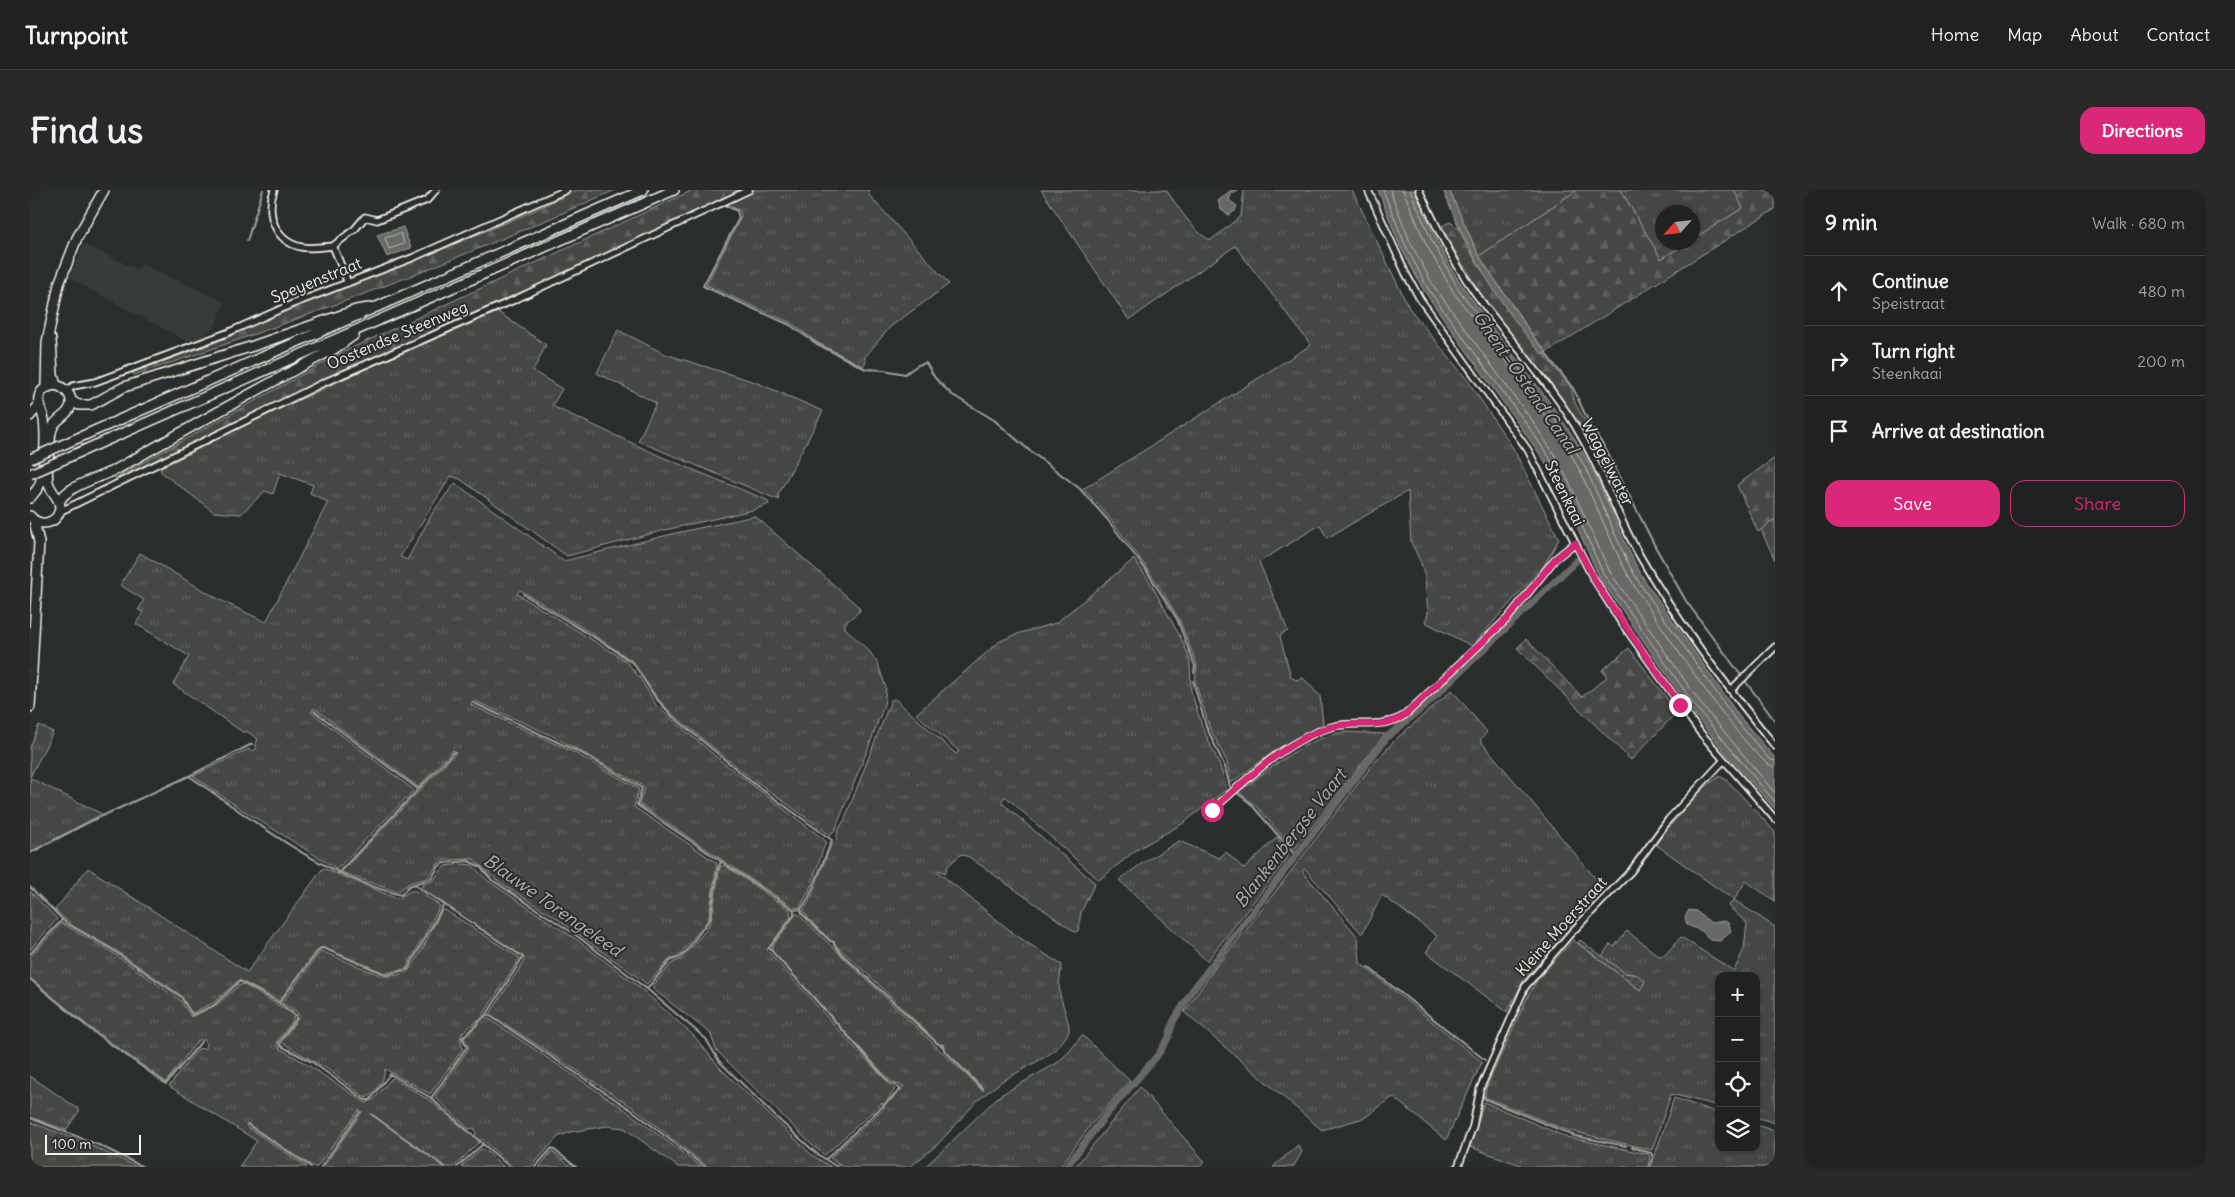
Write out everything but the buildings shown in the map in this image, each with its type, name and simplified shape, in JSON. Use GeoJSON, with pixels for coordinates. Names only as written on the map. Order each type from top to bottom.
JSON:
{"type":"FeatureCollection","features":[{"type":"Feature","properties":{"kind":"main road"},"geometry":{"type":"LineString","coordinates":[[30,498],[40,485],[41,478],[44,419],[39,405],[39,396],[46,387],[46,350],[54,304],[64,268],[86,220],[104,190]]}},
{"type":"Feature","properties":{"kind":"main road"},"geometry":{"type":"LineString","coordinates":[[30,459],[643,190]]}},
{"type":"Feature","properties":{"kind":"main road"},"geometry":{"type":"LineString","coordinates":[[30,474],[674,190]]}},
{"type":"Feature","properties":{"kind":"main road"},"geometry":{"type":"LineString","coordinates":[[71,400],[79,405],[91,405],[134,383],[253,346],[356,310],[384,305]]}},
{"type":"Feature","properties":{"kind":"main road"},"geometry":{"type":"LineString","coordinates":[[59,512],[59,502],[62,496],[70,489],[114,470],[334,349],[349,340],[360,329]]}},
{"type":"Feature","properties":{"kind":"main road"},"geometry":{"type":"LineString","coordinates":[[50,334],[53,375],[56,385]]}},
{"type":"Feature","properties":{"kind":"main road"},"geometry":{"type":"LineString","coordinates":[[46,387],[56,385],[70,388],[71,400],[68,411],[53,425],[50,435],[48,478],[52,491],[59,502]]}},
{"type":"Feature","properties":{"kind":"main road"},"geometry":{"type":"LineString","coordinates":[[30,416],[39,405]]}},
{"type":"Feature","properties":{"kind":"main road","name":"Oostendse Steenweg"},"geometry":{"type":"LineString","coordinates":[[30,707],[39,542],[47,523],[59,512]]}},
{"type":"Feature","properties":{"kind":"main road","name":"Oostendse Steenweg"},"geometry":{"type":"LineString","coordinates":[[32,519],[47,523]]}},
{"type":"Feature","properties":{"kind":"main road","name":"Oostendse Steenweg"},"geometry":{"type":"LineString","coordinates":[[32,519],[39,542]]}},
{"type":"Feature","properties":{"kind":"street"},"geometry":{"type":"LineString","coordinates":[[274,190],[270,201],[271,217],[279,234],[289,242],[301,247],[333,246],[355,229],[366,217],[376,220],[427,200],[436,190]]}},
{"type":"Feature","properties":{"kind":"street","name":"Speyenstraat"},"geometry":{"type":"LineString","coordinates":[[70,388],[96,382],[227,334],[290,305],[421,254],[566,190]]}},
{"type":"Feature","properties":{"kind":"street","name":"Oostendse Steenweg"},"geometry":{"type":"LineString","coordinates":[[59,512],[323,383],[514,300],[749,190]]}},
{"type":"Feature","properties":{"kind":"street","name":"Steenkaai"},"geometry":{"type":"LineString","coordinates":[[1368,190],[1406,274],[1420,299],[1520,438],[1541,473],[1592,576],[1626,630],[1680,705],[1775,820]]}},
{"type":"Feature","properties":{"kind":"street","name":"Waggelwater"},"geometry":{"type":"LineString","coordinates":[[1419,190],[1458,269],[1483,305],[1530,362],[1570,416],[1594,458],[1636,550],[1653,578],[1730,690],[1775,746]]}},
{"type":"Feature","properties":{"kind":"street"},"geometry":{"type":"LineString","coordinates":[[333,246],[348,282]]}},
{"type":"Feature","properties":{"kind":"street"},"geometry":{"type":"LineString","coordinates":[[1212,810],[1237,787],[1284,751],[1307,737],[1334,727],[1385,724],[1405,715],[1508,618],[1555,559],[1575,543]]}},
{"type":"Feature","properties":{"kind":"street"},"geometry":{"type":"LineString","coordinates":[[1730,690],[1775,647]]}},
{"type":"Feature","properties":{"kind":"street","name":"Kleine Moerstraat"},"geometry":{"type":"LineString","coordinates":[[1458,1167],[1472,1126],[1480,1089],[1525,987],[1576,928],[1631,871],[1669,819],[1724,760]]}},
{"type":"Feature","properties":{"kind":"shaded area"},"geometry":{"type":"Polygon","coordinates":[[[84,244],[138,270],[141,264],[225,302],[214,328],[192,344],[69,278],[84,244]]]}},
{"type":"Feature","properties":{"kind":"green space"},"geometry":{"type":"Polygon","coordinates":[[[576,190],[615,190],[377,289],[196,354],[134,375],[132,373],[214,343],[318,297],[416,260],[529,213],[576,190]]]}},
{"type":"Feature","properties":{"kind":"green space"},"geometry":{"type":"Polygon","coordinates":[[[693,190],[739,190],[607,254],[370,359],[115,479],[345,351],[693,190]]]}},
{"type":"Feature","properties":{"kind":"green space"},"geometry":{"type":"Polygon","coordinates":[[[755,190],[869,190],[869,195],[949,284],[890,327],[864,358],[867,360],[863,366],[818,343],[791,323],[706,285],[741,217],[740,211],[727,204],[755,190]]]}},
{"type":"Feature","properties":{"kind":"green space"},"geometry":{"type":"Polygon","coordinates":[[[1041,190],[1166,190],[1192,225],[1211,240],[1241,216],[1244,190],[1352,190],[1409,308],[1468,381],[1513,448],[1559,539],[1545,564],[1472,646],[1425,622],[1428,614],[1425,578],[1421,563],[1411,542],[1408,491],[1327,538],[1320,525],[1259,562],[1288,631],[1280,637],[1291,677],[1296,680],[1303,678],[1320,696],[1323,724],[1279,748],[1231,783],[1227,762],[1209,726],[1195,681],[1197,665],[1179,619],[1136,553],[1108,516],[1083,489],[1311,345],[1235,246],[1129,320],[1041,190]]]}},
{"type":"Feature","properties":{"kind":"green space"},"geometry":{"type":"Polygon","coordinates":[[[1449,190],[1577,190],[1479,256],[1449,190]]]}},
{"type":"Feature","properties":{"kind":"green space"},"geometry":{"type":"Polygon","coordinates":[[[1577,190],[1621,190],[1661,259],[1676,250],[1700,250],[1700,235],[1743,208],[1734,190],[1775,190],[1775,209],[1547,352],[1534,337],[1479,256],[1577,190]]]}},
{"type":"Feature","properties":{"kind":"green space"},"geometry":{"type":"Polygon","coordinates":[[[1621,190],[1734,190],[1743,208],[1700,235],[1700,205],[1655,205],[1655,249],[1621,190]]]}},
{"type":"Feature","properties":{"kind":"green space"},"geometry":{"type":"Polygon","coordinates":[[[1450,222],[1459,229],[1468,248],[1504,305],[1571,388],[1575,403],[1627,498],[1617,502],[1580,427],[1562,399],[1507,330],[1477,287],[1458,257],[1442,226],[1450,222]]]}},
{"type":"Feature","properties":{"kind":"green space"},"geometry":{"type":"Polygon","coordinates":[[[1656,250],[1676,250],[1661,259],[1656,250]]]}},
{"type":"Feature","properties":{"kind":"green space"},"geometry":{"type":"Polygon","coordinates":[[[498,312],[546,345],[533,371],[562,389],[552,406],[662,457],[767,500],[769,504],[753,510],[665,530],[567,556],[460,479],[451,476],[400,557],[407,560],[433,512],[455,483],[564,561],[676,533],[755,516],[859,607],[860,611],[845,623],[845,628],[870,652],[878,664],[886,688],[884,705],[871,741],[835,830],[830,835],[742,771],[670,712],[657,698],[631,660],[520,590],[517,594],[625,660],[640,678],[656,705],[668,716],[726,765],[826,841],[809,891],[800,907],[794,908],[639,804],[645,787],[553,736],[473,700],[471,705],[575,753],[639,789],[634,807],[717,863],[709,917],[706,923],[679,955],[669,960],[647,984],[555,917],[499,882],[473,859],[445,860],[438,864],[428,878],[410,883],[397,892],[341,872],[456,753],[453,750],[418,787],[314,708],[311,712],[414,790],[337,869],[241,809],[193,776],[249,749],[251,752],[257,748],[255,745],[258,739],[246,731],[244,733],[173,684],[189,656],[136,624],[143,612],[138,610],[144,600],[120,585],[140,553],[220,600],[266,622],[328,502],[310,493],[313,485],[280,473],[273,494],[265,491],[241,514],[214,512],[161,472],[160,468],[361,371],[498,312]]]}},
{"type":"Feature","properties":{"kind":"green space"},"geometry":{"type":"Polygon","coordinates":[[[618,330],[665,354],[755,382],[823,411],[778,495],[779,500],[638,441],[656,403],[597,373],[618,330]]]}},
{"type":"Feature","properties":{"kind":"green space"},"geometry":{"type":"Polygon","coordinates":[[[1775,458],[1775,519],[1758,532],[1737,485],[1775,458]]]}},
{"type":"Feature","properties":{"kind":"green space"},"geometry":{"type":"Polygon","coordinates":[[[1775,519],[1775,560],[1761,530],[1775,519]]]}},
{"type":"Feature","properties":{"kind":"green space"},"geometry":{"type":"Polygon","coordinates":[[[1134,559],[1150,582],[1182,640],[1190,661],[1191,691],[1202,726],[1220,766],[1227,789],[1182,824],[1136,850],[1099,880],[1005,796],[1001,802],[1095,883],[1081,912],[1078,931],[1075,932],[969,857],[961,854],[948,866],[945,873],[939,870],[938,872],[1017,936],[1062,965],[1059,983],[1060,995],[1069,1025],[1069,1032],[1057,1049],[1002,1081],[977,1101],[938,1144],[910,1167],[842,1167],[830,1158],[885,1107],[882,1103],[825,1155],[814,1147],[716,1050],[711,1035],[707,1031],[653,989],[653,986],[671,964],[681,959],[706,930],[711,921],[720,867],[724,865],[790,910],[791,917],[767,950],[852,1045],[895,1089],[888,1099],[890,1101],[904,1086],[895,1084],[881,1071],[772,951],[772,947],[797,913],[983,1091],[984,1089],[875,981],[811,922],[803,911],[811,898],[830,847],[836,841],[838,830],[844,821],[891,700],[895,699],[956,754],[959,751],[916,714],[1000,641],[1056,623],[1134,559]]]}},
{"type":"Feature","properties":{"kind":"green space"},"geometry":{"type":"Polygon","coordinates":[[[1526,639],[1582,697],[1607,677],[1602,670],[1629,648],[1677,712],[1631,760],[1517,648],[1526,639]]]}},
{"type":"Feature","properties":{"kind":"green space"},"geometry":{"type":"Polygon","coordinates":[[[1452,690],[1487,732],[1480,740],[1606,891],[1524,980],[1507,1012],[1426,952],[1437,936],[1382,895],[1362,934],[1305,869],[1302,871],[1358,937],[1360,963],[1482,1062],[1446,1140],[1393,1097],[1364,1118],[1322,1130],[1184,1012],[1217,965],[1370,768],[1394,741],[1452,690]]]}},
{"type":"Feature","properties":{"kind":"green space"},"geometry":{"type":"Polygon","coordinates":[[[39,725],[53,732],[30,777],[30,747],[39,725]]]}},
{"type":"Feature","properties":{"kind":"green space"},"geometry":{"type":"Polygon","coordinates":[[[1344,732],[1385,734],[1294,850],[1258,808],[1238,791],[1290,754],[1316,740],[1344,732]]]}},
{"type":"Feature","properties":{"kind":"green space"},"geometry":{"type":"Polygon","coordinates":[[[1720,776],[1729,782],[1775,832],[1775,901],[1746,881],[1734,900],[1655,844],[1694,798],[1720,776]]]}},
{"type":"Feature","properties":{"kind":"green space"},"geometry":{"type":"Polygon","coordinates":[[[30,778],[102,814],[30,852],[30,778]]]}},
{"type":"Feature","properties":{"kind":"green space"},"geometry":{"type":"Polygon","coordinates":[[[1277,837],[1289,854],[1287,859],[1207,961],[1119,880],[1179,841],[1219,858],[1226,852],[1244,869],[1277,837]]]}},
{"type":"Feature","properties":{"kind":"green space"},"geometry":{"type":"Polygon","coordinates":[[[472,865],[487,880],[577,940],[639,987],[694,1036],[721,1069],[812,1155],[831,1167],[708,1167],[634,1108],[490,1014],[524,961],[524,957],[428,893],[426,896],[440,906],[406,969],[385,973],[322,947],[318,949],[279,1001],[239,980],[213,1003],[192,1013],[179,994],[115,950],[73,926],[55,910],[88,868],[247,972],[323,868],[398,899],[411,891],[420,892],[422,885],[432,881],[445,866],[472,865]]]}},
{"type":"Feature","properties":{"kind":"green space"},"geometry":{"type":"Polygon","coordinates":[[[30,891],[57,919],[30,950],[30,891]]]}},
{"type":"Feature","properties":{"kind":"green space"},"geometry":{"type":"Polygon","coordinates":[[[1734,900],[1775,927],[1775,1123],[1760,1118],[1760,972],[1715,972],[1715,1105],[1671,1094],[1652,1150],[1566,1130],[1485,1097],[1486,1088],[1528,996],[1538,979],[1573,940],[1640,990],[1633,974],[1625,973],[1602,956],[1610,944],[1614,947],[1627,931],[1659,956],[1665,955],[1681,937],[1734,971],[1744,949],[1747,923],[1728,906],[1734,900]]]}},
{"type":"Feature","properties":{"kind":"green space"},"geometry":{"type":"Polygon","coordinates":[[[442,910],[445,910],[520,958],[483,1015],[623,1108],[701,1167],[678,1167],[624,1128],[607,1126],[570,1132],[558,1137],[531,1167],[513,1167],[482,1139],[454,1167],[323,1167],[362,1112],[359,1110],[317,1167],[314,1167],[247,1124],[246,1126],[307,1167],[239,1167],[257,1141],[169,1086],[198,1049],[206,1048],[205,1040],[198,1040],[166,1082],[92,1029],[30,978],[30,957],[62,923],[107,949],[180,1000],[191,1017],[218,1004],[243,984],[294,1015],[292,1022],[277,1041],[280,1049],[366,1103],[374,1099],[392,1078],[431,1101],[474,1137],[476,1134],[475,1128],[469,1129],[435,1096],[469,1048],[464,1038],[480,1023],[478,1020],[462,1033],[460,1039],[463,1049],[430,1094],[385,1069],[379,1086],[366,1098],[327,1069],[281,1042],[299,1017],[297,1012],[282,1003],[321,951],[382,976],[392,976],[406,972],[421,951],[442,910]]]}},
{"type":"Feature","properties":{"kind":"green space"},"geometry":{"type":"Polygon","coordinates":[[[1580,940],[1625,973],[1638,975],[1645,981],[1640,990],[1578,943],[1580,940]]]}},
{"type":"Feature","properties":{"kind":"green space"},"geometry":{"type":"Polygon","coordinates":[[[1082,1035],[1130,1081],[1090,1126],[1060,1167],[925,1167],[999,1096],[1057,1063],[1070,1051],[1082,1035]]]}},
{"type":"Feature","properties":{"kind":"green space"},"geometry":{"type":"Polygon","coordinates":[[[30,1076],[80,1110],[66,1130],[30,1117],[30,1076]]]}},
{"type":"Feature","properties":{"kind":"green space"},"geometry":{"type":"Polygon","coordinates":[[[1140,1087],[1205,1162],[1199,1167],[1075,1167],[1140,1087]]]}},
{"type":"Feature","properties":{"kind":"green space"},"geometry":{"type":"Polygon","coordinates":[[[1674,1098],[1715,1112],[1715,1152],[1760,1152],[1760,1126],[1775,1131],[1775,1167],[1651,1167],[1674,1098]]]}},
{"type":"Feature","properties":{"kind":"green space"},"geometry":{"type":"Polygon","coordinates":[[[1484,1102],[1566,1137],[1648,1154],[1650,1156],[1648,1167],[1526,1167],[1470,1147],[1484,1102]]]}},
{"type":"Feature","properties":{"kind":"green space"},"geometry":{"type":"Polygon","coordinates":[[[30,1122],[88,1144],[137,1167],[30,1167],[30,1122]]]}},
{"type":"Feature","properties":{"kind":"green space"},"geometry":{"type":"Polygon","coordinates":[[[1298,1145],[1302,1152],[1293,1167],[1273,1167],[1298,1145]]]}},
{"type":"Feature","properties":{"kind":"green space"},"geometry":{"type":"Polygon","coordinates":[[[481,1149],[485,1150],[504,1167],[461,1167],[481,1149]]]}},
{"type":"Feature","properties":{"kind":"green space"},"geometry":{"type":"Polygon","coordinates":[[[552,1151],[571,1167],[539,1167],[552,1151]]]}},
{"type":"Feature","properties":{"kind":"water"},"geometry":{"type":"Polygon","coordinates":[[[1231,190],[1237,190],[1231,195],[1229,200],[1237,206],[1235,211],[1229,215],[1221,210],[1218,201],[1231,190]]]}},
{"type":"Feature","properties":{"kind":"water","name":"Ghent–Ostend Canal"},"geometry":{"type":"Polygon","coordinates":[[[1378,190],[1414,190],[1456,277],[1576,441],[1595,475],[1635,564],[1645,581],[1739,716],[1775,758],[1775,809],[1728,756],[1691,710],[1600,578],[1557,483],[1544,460],[1424,291],[1400,246],[1378,190]]]}},
{"type":"Feature","properties":{"kind":"water"},"geometry":{"type":"Polygon","coordinates":[[[1443,190],[1449,190],[1479,256],[1536,341],[1547,352],[1543,355],[1527,337],[1486,277],[1452,212],[1443,190]]]}},
{"type":"Feature","properties":{"kind":"water"},"geometry":{"type":"Polygon","coordinates":[[[403,227],[411,248],[387,257],[377,235],[403,227]]]}},
{"type":"Feature","properties":{"kind":"water"},"geometry":{"type":"Polygon","coordinates":[[[1689,910],[1696,911],[1711,923],[1725,921],[1729,924],[1731,932],[1720,941],[1710,940],[1702,931],[1687,925],[1685,917],[1689,910]]]}},
{"type":"Feature","properties":{"kind":"waterway"},"geometry":{"type":"LineString","coordinates":[[247,241],[263,190]]}},
{"type":"Feature","properties":{"kind":"waterway"},"geometry":{"type":"LineString","coordinates":[[725,205],[737,211],[739,218],[703,286],[790,325],[817,344],[866,369],[905,374],[918,365],[926,363],[935,378],[951,394],[994,420],[1030,451],[1079,488],[1107,519],[1146,570],[1177,619],[1195,666],[1194,673]]}},
{"type":"Feature","properties":{"kind":"waterway"},"geometry":{"type":"LineString","coordinates":[[1545,353],[1573,388],[1590,425],[1605,448],[1656,548],[1686,601],[1775,721]]}},
{"type":"Feature","properties":{"kind":"waterway","name":"Blankenbergse Vaart"},"geometry":{"type":"LineString","coordinates":[[1066,1167],[1105,1116],[1157,1056],[1169,1037],[1173,1022],[1192,991],[1387,737],[1427,704],[1576,561]]}},
{"type":"Feature","properties":{"kind":"waterway"},"geometry":{"type":"LineString","coordinates":[[523,594],[634,664],[655,697],[672,716],[753,783],[832,840],[809,897],[801,909],[794,910]]}},
{"type":"Feature","properties":{"kind":"waterway"},"geometry":{"type":"LineString","coordinates":[[1751,666],[1766,652]]}},
{"type":"Feature","properties":{"kind":"waterway"},"geometry":{"type":"LineString","coordinates":[[1756,670],[1775,652]]}},
{"type":"Feature","properties":{"kind":"waterway"},"geometry":{"type":"LineString","coordinates":[[1193,681],[1206,726],[1225,767],[1230,787]]}},
{"type":"Feature","properties":{"kind":"waterway"},"geometry":{"type":"LineString","coordinates":[[474,703],[581,753],[642,788],[637,805],[794,910],[794,915],[769,948],[889,1082],[901,1089],[826,1159]]}},
{"type":"Feature","properties":{"kind":"waterway"},"geometry":{"type":"LineString","coordinates":[[314,711],[418,789]]}},
{"type":"Feature","properties":{"kind":"waterway"},"geometry":{"type":"LineString","coordinates":[[189,776],[252,744]]}},
{"type":"Feature","properties":{"kind":"waterway"},"geometry":{"type":"LineString","coordinates":[[338,873],[454,752]]}},
{"type":"Feature","properties":{"kind":"waterway","name":"Blauwe Torengeleed"},"geometry":{"type":"LineString","coordinates":[[30,853],[87,823],[189,776],[264,828],[317,861],[344,875],[401,895],[409,886],[431,879],[439,866],[444,863],[469,861],[480,867],[492,880],[573,933],[647,989],[706,1039],[719,1061],[777,1118],[816,1153],[837,1167]]}},
{"type":"Feature","properties":{"kind":"waterway"},"geometry":{"type":"LineString","coordinates":[[1236,792],[1250,803],[1296,856]]}},
{"type":"Feature","properties":{"kind":"waterway"},"geometry":{"type":"LineString","coordinates":[[647,989],[670,961],[680,957],[686,951],[710,919],[718,868],[721,862]]}},
{"type":"Feature","properties":{"kind":"waterway"},"geometry":{"type":"LineString","coordinates":[[416,886],[523,957],[487,1014],[633,1111],[705,1167]]}},
{"type":"Feature","properties":{"kind":"waterway"},"geometry":{"type":"LineString","coordinates":[[30,887],[66,923],[108,947],[181,997],[192,1015],[213,1006],[240,981],[279,1003],[320,949],[323,948],[387,975],[408,969],[443,906]]}},
{"type":"Feature","properties":{"kind":"waterway"},"geometry":{"type":"LineString","coordinates":[[801,909],[802,914],[830,941],[834,942],[834,945],[842,954],[938,1044],[943,1045],[944,1050],[982,1089]]}},
{"type":"Feature","properties":{"kind":"waterway"},"geometry":{"type":"LineString","coordinates":[[30,954],[62,920]]}},
{"type":"Feature","properties":{"kind":"waterway"},"geometry":{"type":"LineString","coordinates":[[1368,967],[1485,1060]]}},
{"type":"Feature","properties":{"kind":"waterway"},"geometry":{"type":"LineString","coordinates":[[30,979],[91,1030],[166,1084],[201,1042]]}},
{"type":"Feature","properties":{"kind":"waterway"},"geometry":{"type":"LineString","coordinates":[[279,1003],[296,1015],[296,1019],[279,1042],[281,1046],[312,1062],[365,1100],[370,1100],[390,1074],[431,1098],[467,1047],[462,1038],[487,1014]]}},
{"type":"Feature","properties":{"kind":"waterway"},"geometry":{"type":"LineString","coordinates":[[1482,1093],[1485,1099],[1575,1136],[1626,1146]]}},
{"type":"Feature","properties":{"kind":"waterway"},"geometry":{"type":"LineString","coordinates":[[432,1099],[483,1144],[457,1167]]}},
{"type":"Feature","properties":{"kind":"waterway"},"geometry":{"type":"LineString","coordinates":[[321,1167],[360,1112]]}},
{"type":"Feature","properties":{"kind":"waterway"},"geometry":{"type":"LineString","coordinates":[[371,1114],[445,1167]]}},
{"type":"Feature","properties":{"kind":"waterway"},"geometry":{"type":"LineString","coordinates":[[30,1118],[101,1146],[143,1167]]}},
{"type":"Feature","properties":{"kind":"waterway"},"geometry":{"type":"LineString","coordinates":[[247,1124],[311,1167]]}},
{"type":"Feature","properties":{"kind":"waterway"},"geometry":{"type":"LineString","coordinates":[[483,1144],[510,1167]]}},
{"type":"Feature","properties":{"kind":"waterway"},"geometry":{"type":"LineString","coordinates":[[1632,1147],[1651,1153],[1653,1157],[1649,1167]]}},
{"type":"Feature","properties":{"kind":"waterway"},"geometry":{"type":"LineString","coordinates":[[535,1167],[552,1148],[576,1167]]}},
{"type":"Feature","properties":{"kind":"route"},"geometry":{"type":"LineString","coordinates":[[1212,810],[1237,787],[1284,751],[1307,737],[1328,728],[1343,725],[1391,723],[1412,710],[1508,618],[1561,552],[1575,543],[1598,586],[1680,705]]}}]}
